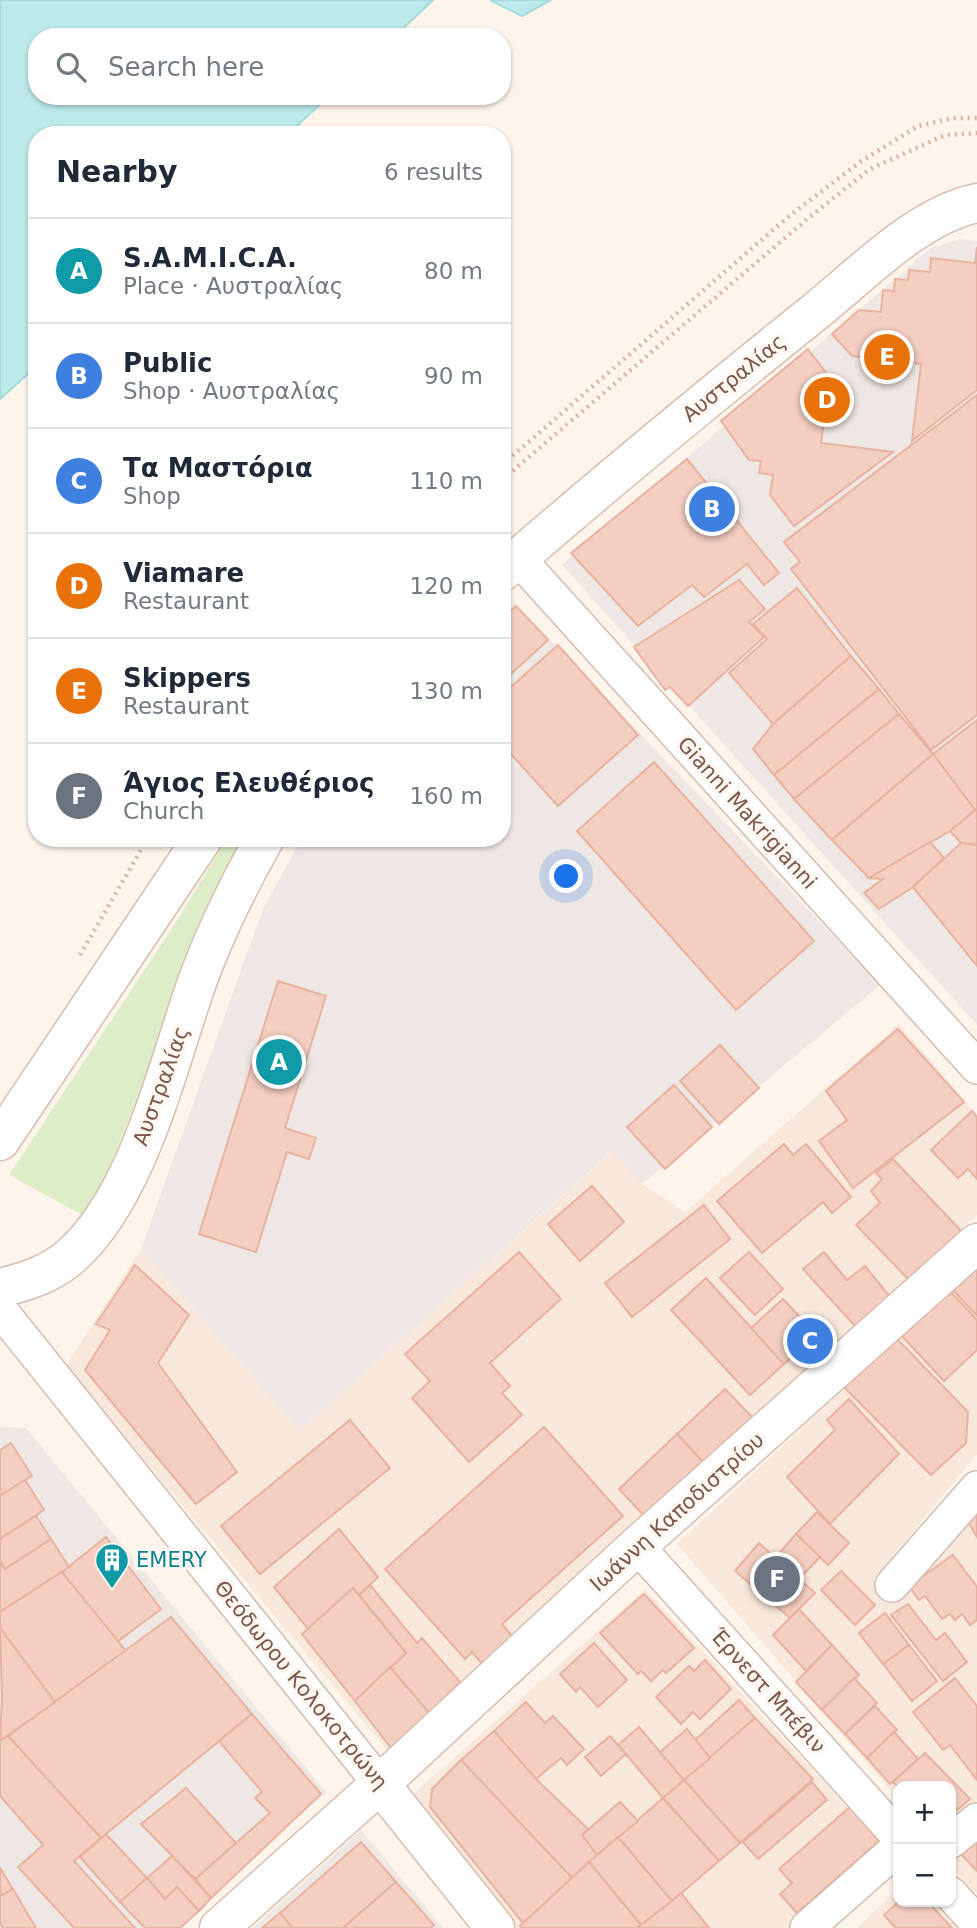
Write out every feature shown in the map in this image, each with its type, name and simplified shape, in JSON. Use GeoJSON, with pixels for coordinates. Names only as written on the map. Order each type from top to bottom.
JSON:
{"type":"FeatureCollection","features":[{"type":"Feature","properties":{"kind":"main road","name":"Αυστραλίας"},"geometry":{"type":"LineString","coordinates":[[511,557],[886,234],[927,209],[977,188]]}},
{"type":"Feature","properties":{"kind":"main road","name":"Αυστραλίας"},"geometry":{"type":"LineString","coordinates":[[511,557],[917,229],[946,214],[977,203]]}},
{"type":"Feature","properties":{"kind":"main road"},"geometry":{"type":"LineString","coordinates":[[0,1141],[197,847]]}},
{"type":"Feature","properties":{"kind":"main road","name":"Αυστραλίας"},"geometry":{"type":"LineString","coordinates":[[1,1297],[59,1266],[72,1255],[107,1212],[130,1169],[167,1077],[195,986],[217,931],[260,847]]}},
{"type":"Feature","properties":{"kind":"main road","name":"Ιωάννη Καποδιστρίου"},"geometry":{"type":"LineString","coordinates":[[219,1928],[380,1784],[637,1546],[977,1243]]}},
{"type":"Feature","properties":{"kind":"main road","name":"Θεόδωρου Κολοκοτρώνη"},"geometry":{"type":"LineString","coordinates":[[380,1784],[495,1928]]}},
{"type":"Feature","properties":{"kind":"street","name":"Gianni Makrigianni"},"geometry":{"type":"LineString","coordinates":[[511,564],[977,1067]]}},
{"type":"Feature","properties":{"kind":"street","name":"Θεόδωρου Κολοκοτρώνη"},"geometry":{"type":"LineString","coordinates":[[1,1297],[380,1784]]}},
{"type":"Feature","properties":{"kind":"street"},"geometry":{"type":"LineString","coordinates":[[892,1585],[977,1488]]}},
{"type":"Feature","properties":{"kind":"street","name":"Έρνεστ Μπέβιν"},"geometry":{"type":"LineString","coordinates":[[637,1546],[893,1830]]}},
{"type":"Feature","properties":{"kind":"street"},"geometry":{"type":"LineString","coordinates":[[956,1837],[977,1821]]}},
{"type":"Feature","properties":{"kind":"street"},"geometry":{"type":"LineString","coordinates":[[807,1928],[893,1852]]}},
{"type":"Feature","properties":{"kind":"street"},"geometry":{"type":"LineString","coordinates":[[956,1900],[977,1923]]}},
{"type":"Feature","properties":{"kind":"path"},"geometry":{"type":"LineString","coordinates":[[511,457],[788,217],[860,162],[918,127],[953,118],[977,118]]}},
{"type":"Feature","properties":{"kind":"path"},"geometry":{"type":"LineString","coordinates":[[511,472],[806,220],[870,169],[945,135],[977,133]]}},
{"type":"Feature","properties":{"kind":"path"},"geometry":{"type":"LineString","coordinates":[[76,962],[143,847]]}},
{"type":"Feature","properties":{"kind":"shaded area"},"geometry":{"type":"Polygon","coordinates":[[[960,239],[977,241],[977,1025],[562,565],[931,248],[960,239]]]}},
{"type":"Feature","properties":{"kind":"shaded area"},"geometry":{"type":"Polygon","coordinates":[[[522,610],[880,985],[642,1184],[612,1151],[300,1431],[141,1249],[263,909],[297,847],[511,847],[511,619],[522,610]]]}},
{"type":"Feature","properties":{"kind":"shaded area"},"geometry":{"type":"Polygon","coordinates":[[[899,1024],[977,1115],[977,1215],[391,1755],[66,1366],[141,1249],[300,1431],[613,1151],[642,1184],[685,1212],[899,1024]]]}},
{"type":"Feature","properties":{"kind":"shaded area"},"geometry":{"type":"Polygon","coordinates":[[[977,1266],[977,1454],[873,1580],[896,1597],[977,1500],[977,1800],[956,1818],[956,1781],[893,1781],[893,1793],[677,1544],[977,1266]]]}},
{"type":"Feature","properties":{"kind":"shaded area"},"geometry":{"type":"Polygon","coordinates":[[[0,1427],[26,1428],[326,1792],[173,1928],[0,1928],[0,1427]]]}},
{"type":"Feature","properties":{"kind":"shaded area"},"geometry":{"type":"Polygon","coordinates":[[[645,1589],[881,1844],[803,1928],[505,1928],[404,1802],[645,1589]]]}},
{"type":"Feature","properties":{"kind":"shaded area"},"geometry":{"type":"Polygon","coordinates":[[[361,1830],[443,1928],[253,1928],[361,1830]]]}},
{"type":"Feature","properties":{"kind":"shaded area"},"geometry":{"type":"Polygon","coordinates":[[[977,1837],[977,1894],[956,1871],[956,1853],[977,1837]]]}},
{"type":"Feature","properties":{"kind":"shaded area"},"geometry":{"type":"Polygon","coordinates":[[[893,1894],[893,1907],[944,1907],[962,1928],[857,1928],[893,1894]]]}},
{"type":"Feature","properties":{"kind":"green space"},"geometry":{"type":"Polygon","coordinates":[[[222,847],[248,847],[200,943],[103,1183],[84,1216],[9,1175],[173,927],[222,847]]]}},
{"type":"Feature","properties":{"kind":"water"},"geometry":{"type":"Polygon","coordinates":[[[0,0],[433,0],[403,28],[28,28],[28,105],[319,105],[297,126],[28,126],[28,374],[0,399],[0,0]]]}},
{"type":"Feature","properties":{"kind":"water"},"geometry":{"type":"Polygon","coordinates":[[[490,0],[551,0],[522,16],[490,0]]]}},
{"type":"Feature","properties":{"kind":"building"},"geometry":{"type":"Polygon","coordinates":[[[977,247],[977,390],[912,441],[921,364],[852,356],[832,334],[859,310],[881,312],[883,290],[894,291],[895,279],[908,280],[909,270],[930,272],[931,258],[975,263],[977,247]]]}},
{"type":"Feature","properties":{"kind":"building"},"geometry":{"type":"Polygon","coordinates":[[[808,349],[830,378],[821,443],[893,452],[794,526],[770,495],[773,475],[759,473],[761,461],[749,460],[721,421],[808,349]]]}},
{"type":"Feature","properties":{"kind":"building"},"geometry":{"type":"Polygon","coordinates":[[[977,395],[977,715],[931,750],[791,569],[800,562],[784,542],[977,395]]]}},
{"type":"Feature","properties":{"kind":"building"},"geometry":{"type":"Polygon","coordinates":[[[687,459],[779,573],[764,585],[747,564],[704,597],[692,585],[638,626],[571,553],[687,459]]]}},
{"type":"Feature","properties":{"kind":"building"},"geometry":{"type":"Polygon","coordinates":[[[739,580],[765,609],[749,622],[764,637],[688,706],[670,687],[665,690],[634,647],[739,580]]]}},
{"type":"Feature","properties":{"kind":"building"},"geometry":{"type":"Polygon","coordinates":[[[797,588],[851,656],[773,724],[729,673],[767,639],[753,624],[797,588]]]}},
{"type":"Feature","properties":{"kind":"building"},"geometry":{"type":"Polygon","coordinates":[[[516,606],[548,640],[511,674],[511,610],[516,606]]]}},
{"type":"Feature","properties":{"kind":"building"},"geometry":{"type":"Polygon","coordinates":[[[558,645],[638,735],[558,806],[511,754],[511,687],[558,645]]]}},
{"type":"Feature","properties":{"kind":"building"},"geometry":{"type":"Polygon","coordinates":[[[851,656],[879,689],[774,775],[753,749],[773,724],[851,656]]]}},
{"type":"Feature","properties":{"kind":"building"},"geometry":{"type":"Polygon","coordinates":[[[879,689],[899,714],[794,799],[774,775],[879,689]]]}},
{"type":"Feature","properties":{"kind":"building"},"geometry":{"type":"Polygon","coordinates":[[[899,714],[933,754],[832,840],[794,799],[899,714]]]}},
{"type":"Feature","properties":{"kind":"building"},"geometry":{"type":"Polygon","coordinates":[[[977,720],[977,845],[961,843],[950,831],[975,810],[933,754],[977,720]]]}},
{"type":"Feature","properties":{"kind":"building"},"geometry":{"type":"Polygon","coordinates":[[[933,754],[975,810],[950,831],[869,878],[832,840],[933,754]]]}},
{"type":"Feature","properties":{"kind":"building"},"geometry":{"type":"Polygon","coordinates":[[[654,762],[814,941],[736,1010],[577,831],[654,762]]]}},
{"type":"Feature","properties":{"kind":"building"},"geometry":{"type":"Polygon","coordinates":[[[930,842],[944,858],[913,887],[879,909],[864,893],[883,879],[869,878],[930,842]]]}},
{"type":"Feature","properties":{"kind":"building"},"geometry":{"type":"Polygon","coordinates":[[[961,843],[977,845],[977,966],[913,887],[961,843]]]}},
{"type":"Feature","properties":{"kind":"building"},"geometry":{"type":"Polygon","coordinates":[[[278,981],[326,996],[285,1128],[316,1138],[309,1159],[287,1152],[256,1252],[199,1234],[278,981]]]}},
{"type":"Feature","properties":{"kind":"building"},"geometry":{"type":"Polygon","coordinates":[[[898,1029],[964,1102],[853,1188],[819,1141],[847,1120],[826,1091],[898,1029]]]}},
{"type":"Feature","properties":{"kind":"building"},"geometry":{"type":"Polygon","coordinates":[[[720,1045],[759,1088],[719,1124],[680,1081],[720,1045]]]}},
{"type":"Feature","properties":{"kind":"building"},"geometry":{"type":"Polygon","coordinates":[[[674,1085],[712,1127],[665,1169],[627,1127],[674,1085]]]}},
{"type":"Feature","properties":{"kind":"building"},"geometry":{"type":"Polygon","coordinates":[[[972,1111],[977,1117],[977,1179],[968,1169],[958,1178],[931,1150],[972,1111]]]}},
{"type":"Feature","properties":{"kind":"building"},"geometry":{"type":"Polygon","coordinates":[[[784,1144],[793,1155],[806,1144],[851,1197],[832,1213],[823,1202],[762,1253],[717,1201],[784,1144]]]}},
{"type":"Feature","properties":{"kind":"building"},"geometry":{"type":"Polygon","coordinates":[[[893,1159],[965,1235],[911,1282],[856,1225],[880,1203],[871,1191],[882,1179],[876,1173],[893,1159]]]}},
{"type":"Feature","properties":{"kind":"building"},"geometry":{"type":"Polygon","coordinates":[[[592,1186],[624,1222],[580,1261],[548,1224],[592,1186]]]}},
{"type":"Feature","properties":{"kind":"building"},"geometry":{"type":"Polygon","coordinates":[[[704,1205],[730,1239],[632,1317],[605,1283],[704,1205]]]}},
{"type":"Feature","properties":{"kind":"building"},"geometry":{"type":"Polygon","coordinates":[[[519,1252],[561,1299],[490,1363],[510,1386],[502,1393],[522,1415],[469,1462],[412,1398],[430,1381],[405,1354],[519,1252]]]}},
{"type":"Feature","properties":{"kind":"building"},"geometry":{"type":"Polygon","coordinates":[[[749,1252],[783,1289],[755,1315],[720,1278],[749,1252]]]}},
{"type":"Feature","properties":{"kind":"building"},"geometry":{"type":"Polygon","coordinates":[[[824,1252],[847,1280],[865,1266],[890,1297],[856,1327],[803,1269],[824,1252]]]}},
{"type":"Feature","properties":{"kind":"building"},"geometry":{"type":"Polygon","coordinates":[[[135,1265],[189,1315],[158,1363],[237,1472],[196,1504],[85,1370],[110,1330],[96,1324],[135,1265]]]}},
{"type":"Feature","properties":{"kind":"building"},"geometry":{"type":"Polygon","coordinates":[[[977,1266],[977,1316],[952,1289],[977,1266]]]}},
{"type":"Feature","properties":{"kind":"building"},"geometry":{"type":"Polygon","coordinates":[[[706,1278],[784,1364],[750,1395],[671,1310],[706,1278]]]}},
{"type":"Feature","properties":{"kind":"building"},"geometry":{"type":"Polygon","coordinates":[[[949,1290],[977,1320],[977,1350],[944,1381],[901,1335],[949,1290]]]}},
{"type":"Feature","properties":{"kind":"building"},"geometry":{"type":"Polygon","coordinates":[[[783,1299],[817,1335],[784,1364],[751,1328],[783,1299]]]}},
{"type":"Feature","properties":{"kind":"building"},"geometry":{"type":"Polygon","coordinates":[[[897,1339],[968,1412],[966,1443],[931,1475],[844,1387],[897,1339]]]}},
{"type":"Feature","properties":{"kind":"building"},"geometry":{"type":"Polygon","coordinates":[[[725,1389],[753,1418],[704,1463],[677,1434],[725,1389]]]}},
{"type":"Feature","properties":{"kind":"building"},"geometry":{"type":"Polygon","coordinates":[[[849,1399],[899,1454],[830,1524],[787,1477],[835,1430],[827,1420],[849,1399]]]}},
{"type":"Feature","properties":{"kind":"building"},"geometry":{"type":"Polygon","coordinates":[[[350,1420],[390,1468],[260,1574],[221,1526],[350,1420]]]}},
{"type":"Feature","properties":{"kind":"building"},"geometry":{"type":"Polygon","coordinates":[[[544,1427],[623,1516],[502,1624],[515,1640],[485,1667],[472,1652],[465,1659],[385,1569],[544,1427]]]}},
{"type":"Feature","properties":{"kind":"building"},"geometry":{"type":"Polygon","coordinates":[[[677,1434],[704,1463],[646,1518],[619,1489],[677,1434]]]}},
{"type":"Feature","properties":{"kind":"building"},"geometry":{"type":"Polygon","coordinates":[[[11,1443],[32,1476],[0,1496],[0,1450],[11,1443]]]}},
{"type":"Feature","properties":{"kind":"building"},"geometry":{"type":"Polygon","coordinates":[[[25,1480],[44,1510],[0,1539],[0,1496],[25,1480]]]}},
{"type":"Feature","properties":{"kind":"building"},"geometry":{"type":"Polygon","coordinates":[[[977,1509],[977,1537],[965,1517],[977,1509]]]}},
{"type":"Feature","properties":{"kind":"building"},"geometry":{"type":"Polygon","coordinates":[[[817,1512],[849,1543],[828,1565],[796,1534],[817,1512]]]}},
{"type":"Feature","properties":{"kind":"building"},"geometry":{"type":"Polygon","coordinates":[[[36,1516],[51,1539],[5,1569],[0,1561],[0,1539],[36,1516]]]}},
{"type":"Feature","properties":{"kind":"building"},"geometry":{"type":"Polygon","coordinates":[[[339,1529],[378,1577],[359,1595],[353,1588],[308,1629],[274,1587],[339,1529]]]}},
{"type":"Feature","properties":{"kind":"building"},"geometry":{"type":"Polygon","coordinates":[[[796,1534],[820,1557],[800,1578],[776,1557],[796,1534]]]}},
{"type":"Feature","properties":{"kind":"building","name":"EMERY"},"geometry":{"type":"Polygon","coordinates":[[[106,1537],[161,1609],[117,1642],[62,1572],[106,1537]]]}},
{"type":"Feature","properties":{"kind":"building"},"geometry":{"type":"Polygon","coordinates":[[[51,1539],[69,1567],[0,1612],[0,1561],[5,1569],[51,1539]]]}},
{"type":"Feature","properties":{"kind":"building"},"geometry":{"type":"Polygon","coordinates":[[[759,1543],[815,1593],[790,1618],[735,1571],[759,1543]]]}},
{"type":"Feature","properties":{"kind":"building"},"geometry":{"type":"Polygon","coordinates":[[[953,1555],[977,1587],[977,1620],[970,1625],[962,1614],[955,1620],[950,1614],[942,1619],[925,1596],[919,1600],[909,1586],[953,1555]]]}},
{"type":"Feature","properties":{"kind":"building"},"geometry":{"type":"Polygon","coordinates":[[[841,1571],[875,1605],[855,1625],[821,1590],[841,1571]]]}},
{"type":"Feature","properties":{"kind":"building"},"geometry":{"type":"Polygon","coordinates":[[[62,1572],[126,1651],[55,1702],[0,1628],[0,1612],[62,1572]]]}},
{"type":"Feature","properties":{"kind":"building"},"geometry":{"type":"Polygon","coordinates":[[[370,1585],[417,1643],[422,1638],[460,1682],[429,1713],[390,1667],[406,1653],[359,1595],[370,1585]]]}},
{"type":"Feature","properties":{"kind":"building"},"geometry":{"type":"Polygon","coordinates":[[[353,1588],[406,1653],[355,1701],[302,1634],[353,1588]]]}},
{"type":"Feature","properties":{"kind":"building"},"geometry":{"type":"Polygon","coordinates":[[[644,1594],[694,1648],[666,1673],[663,1670],[651,1681],[641,1671],[638,1674],[600,1633],[644,1594]]]}},
{"type":"Feature","properties":{"kind":"building"},"geometry":{"type":"Polygon","coordinates":[[[908,1604],[936,1640],[945,1633],[967,1662],[943,1681],[891,1615],[908,1604]]]}},
{"type":"Feature","properties":{"kind":"building"},"geometry":{"type":"Polygon","coordinates":[[[799,1609],[832,1645],[806,1671],[773,1635],[799,1609]]]}},
{"type":"Feature","properties":{"kind":"building"},"geometry":{"type":"Polygon","coordinates":[[[885,1613],[909,1645],[883,1664],[859,1633],[885,1613]]]}},
{"type":"Feature","properties":{"kind":"building"},"geometry":{"type":"Polygon","coordinates":[[[171,1617],[252,1714],[101,1838],[8,1736],[171,1617]]]}},
{"type":"Feature","properties":{"kind":"building"},"geometry":{"type":"Polygon","coordinates":[[[0,1628],[55,1702],[0,1741],[2,1699],[0,1628]]]}},
{"type":"Feature","properties":{"kind":"building"},"geometry":{"type":"Polygon","coordinates":[[[594,1643],[627,1680],[598,1707],[580,1687],[576,1692],[560,1674],[594,1643]]]}},
{"type":"Feature","properties":{"kind":"building"},"geometry":{"type":"Polygon","coordinates":[[[832,1645],[859,1675],[822,1710],[796,1682],[832,1645]]]}},
{"type":"Feature","properties":{"kind":"building"},"geometry":{"type":"Polygon","coordinates":[[[909,1645],[937,1681],[912,1701],[883,1664],[909,1645]]]}},
{"type":"Feature","properties":{"kind":"building"},"geometry":{"type":"Polygon","coordinates":[[[705,1660],[731,1689],[700,1719],[693,1712],[681,1724],[656,1697],[689,1666],[694,1671],[705,1660]]]}},
{"type":"Feature","properties":{"kind":"building"},"geometry":{"type":"Polygon","coordinates":[[[390,1667],[429,1713],[391,1748],[355,1701],[390,1667]]]}},
{"type":"Feature","properties":{"kind":"building"},"geometry":{"type":"Polygon","coordinates":[[[854,1678],[877,1703],[845,1734],[822,1710],[854,1678]]]}},
{"type":"Feature","properties":{"kind":"building"},"geometry":{"type":"Polygon","coordinates":[[[955,1678],[977,1706],[977,1780],[950,1745],[943,1750],[913,1712],[955,1678]]]}},
{"type":"Feature","properties":{"kind":"building"},"geometry":{"type":"Polygon","coordinates":[[[739,1700],[755,1718],[710,1758],[695,1740],[739,1700]]]}},
{"type":"Feature","properties":{"kind":"building"},"geometry":{"type":"Polygon","coordinates":[[[526,1702],[545,1723],[553,1716],[584,1749],[567,1765],[561,1758],[536,1779],[494,1731],[526,1702]]]}},
{"type":"Feature","properties":{"kind":"building"},"geometry":{"type":"Polygon","coordinates":[[[875,1706],[897,1730],[867,1758],[845,1734],[875,1706]]]}},
{"type":"Feature","properties":{"kind":"building"},"geometry":{"type":"Polygon","coordinates":[[[252,1714],[321,1794],[211,1898],[195,1879],[270,1813],[255,1798],[262,1792],[219,1741],[252,1714]]]}},
{"type":"Feature","properties":{"kind":"building"},"geometry":{"type":"Polygon","coordinates":[[[755,1718],[813,1779],[740,1843],[684,1780],[755,1718]]]}},
{"type":"Feature","properties":{"kind":"building"},"geometry":{"type":"Polygon","coordinates":[[[639,1727],[684,1780],[663,1798],[618,1745],[639,1727]]]}},
{"type":"Feature","properties":{"kind":"building"},"geometry":{"type":"Polygon","coordinates":[[[687,1729],[710,1758],[684,1780],[660,1752],[687,1729]]]}},
{"type":"Feature","properties":{"kind":"building"},"geometry":{"type":"Polygon","coordinates":[[[494,1731],[536,1779],[589,1830],[582,1835],[597,1855],[572,1878],[461,1760],[494,1731]]]}},
{"type":"Feature","properties":{"kind":"building"},"geometry":{"type":"Polygon","coordinates":[[[894,1732],[918,1759],[890,1784],[867,1758],[894,1732]]]}},
{"type":"Feature","properties":{"kind":"building"},"geometry":{"type":"Polygon","coordinates":[[[8,1736],[101,1838],[74,1861],[135,1928],[74,1928],[18,1867],[43,1845],[0,1796],[0,1741],[8,1736]]]}},
{"type":"Feature","properties":{"kind":"building"},"geometry":{"type":"Polygon","coordinates":[[[610,1736],[626,1754],[601,1776],[585,1757],[610,1736]]]}},
{"type":"Feature","properties":{"kind":"building"},"geometry":{"type":"Polygon","coordinates":[[[925,1753],[952,1781],[894,1781],[925,1753]]]}},
{"type":"Feature","properties":{"kind":"building"},"geometry":{"type":"Polygon","coordinates":[[[461,1760],[572,1878],[523,1923],[430,1807],[432,1789],[461,1760]]]}},
{"type":"Feature","properties":{"kind":"building"},"geometry":{"type":"Polygon","coordinates":[[[684,1780],[740,1843],[719,1861],[663,1798],[684,1780]]]}},
{"type":"Feature","properties":{"kind":"building"},"geometry":{"type":"Polygon","coordinates":[[[812,1782],[827,1800],[758,1859],[743,1842],[812,1782]]]}},
{"type":"Feature","properties":{"kind":"building"},"geometry":{"type":"Polygon","coordinates":[[[956,1785],[970,1799],[956,1811],[956,1785]]]}},
{"type":"Feature","properties":{"kind":"building"},"geometry":{"type":"Polygon","coordinates":[[[186,1788],[236,1843],[195,1879],[141,1824],[186,1788]]]}},
{"type":"Feature","properties":{"kind":"building"},"geometry":{"type":"Polygon","coordinates":[[[663,1798],[719,1861],[672,1901],[618,1837],[663,1798]]]}},
{"type":"Feature","properties":{"kind":"building"},"geometry":{"type":"Polygon","coordinates":[[[620,1802],[638,1821],[597,1855],[582,1835],[620,1802]]]}},
{"type":"Feature","properties":{"kind":"building"},"geometry":{"type":"Polygon","coordinates":[[[850,1807],[879,1841],[797,1913],[780,1894],[792,1883],[779,1869],[850,1807]]]}},
{"type":"Feature","properties":{"kind":"building"},"geometry":{"type":"Polygon","coordinates":[[[106,1834],[147,1878],[120,1902],[80,1857],[106,1834]]]}},
{"type":"Feature","properties":{"kind":"building"},"geometry":{"type":"Polygon","coordinates":[[[618,1837],[672,1901],[641,1925],[589,1862],[618,1837]]]}},
{"type":"Feature","properties":{"kind":"building"},"geometry":{"type":"Polygon","coordinates":[[[977,1837],[977,1871],[960,1853],[977,1837]]]}},
{"type":"Feature","properties":{"kind":"building"},"geometry":{"type":"Polygon","coordinates":[[[361,1842],[396,1882],[343,1928],[293,1928],[280,1913],[361,1842]]]}},
{"type":"Feature","properties":{"kind":"building"},"geometry":{"type":"Polygon","coordinates":[[[172,1856],[211,1898],[199,1911],[177,1887],[165,1899],[147,1878],[172,1856]]]}},
{"type":"Feature","properties":{"kind":"building"},"geometry":{"type":"Polygon","coordinates":[[[589,1862],[641,1925],[637,1928],[520,1926],[589,1862]]]}},
{"type":"Feature","properties":{"kind":"building"},"geometry":{"type":"Polygon","coordinates":[[[0,1868],[13,1889],[0,1896],[0,1868]]]}},
{"type":"Feature","properties":{"kind":"building"},"geometry":{"type":"Polygon","coordinates":[[[147,1878],[165,1899],[177,1887],[199,1911],[180,1928],[145,1928],[120,1902],[147,1878]]]}},
{"type":"Feature","properties":{"kind":"building"},"geometry":{"type":"Polygon","coordinates":[[[396,1882],[434,1925],[431,1928],[343,1928],[396,1882]]]}},
{"type":"Feature","properties":{"kind":"building"},"geometry":{"type":"Polygon","coordinates":[[[13,1889],[36,1928],[3,1928],[0,1923],[0,1896],[13,1889]]]}},
{"type":"Feature","properties":{"kind":"building"},"geometry":{"type":"Polygon","coordinates":[[[681,1893],[709,1928],[637,1928],[672,1901],[681,1893]]]}},
{"type":"Feature","properties":{"kind":"building"},"geometry":{"type":"Polygon","coordinates":[[[893,1907],[933,1907],[952,1928],[896,1928],[884,1915],[893,1907]]]}},
{"type":"Feature","properties":{"kind":"building"},"geometry":{"type":"Polygon","coordinates":[[[280,1913],[293,1928],[262,1928],[280,1913]]]}},
{"type":"Feature","properties":{"kind":"place","name":"Skippers"},"geometry":{"type":"Point","coordinates":[887,357]}},
{"type":"Feature","properties":{"kind":"place","name":"Viamare"},"geometry":{"type":"Point","coordinates":[827,400]}},
{"type":"Feature","properties":{"kind":"place","name":"Public"},"geometry":{"type":"Point","coordinates":[712,509]}},
{"type":"Feature","properties":{"kind":"place","name":"S.A.M.I.C.A."},"geometry":{"type":"Point","coordinates":[279,1062]}},
{"type":"Feature","properties":{"kind":"place","name":"Τα Μαστόρια"},"geometry":{"type":"Point","coordinates":[810,1341]}},
{"type":"Feature","properties":{"kind":"place","name":"Άγιος Ελευθέριος"},"geometry":{"type":"Point","coordinates":[777,1579]}},
{"type":"Feature","properties":{"kind":"place","name":"EMERY"},"geometry":{"type":"Point","coordinates":[112,1590]}}]}
